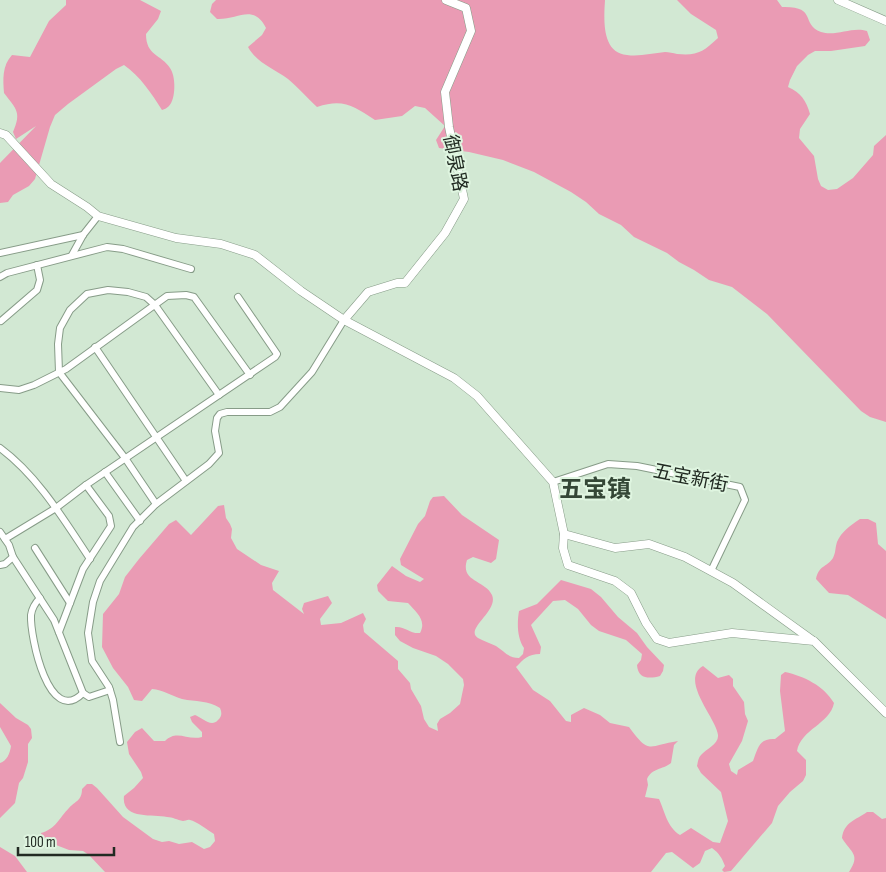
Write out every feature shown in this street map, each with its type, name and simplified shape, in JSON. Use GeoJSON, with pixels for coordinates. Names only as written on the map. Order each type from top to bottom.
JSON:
{"type":"FeatureCollection","features":[{"type":"Feature","properties":{"kind":"street","name":"御泉路"},"geometry":{"type":"LineString","coordinates":[[344,320],[368,292],[397,283],[405,283],[445,233],[464,199],[449,128],[445,92],[471,31],[466,8],[446,0]]}},
{"type":"Feature","properties":{"kind":"street"},"geometry":{"type":"LineString","coordinates":[[838,0],[886,21]]}},
{"type":"Feature","properties":{"kind":"street"},"geometry":{"type":"LineString","coordinates":[[0,133],[6,135],[51,184],[98,216],[176,238],[221,244],[255,255],[301,291],[344,320],[454,378],[477,396],[553,482],[564,534],[563,548],[568,566],[615,581],[631,594],[646,623],[657,639],[669,642],[732,633],[814,641]]}},
{"type":"Feature","properties":{"kind":"street"},"geometry":{"type":"LineString","coordinates":[[72,255],[83,235],[98,216]]}},
{"type":"Feature","properties":{"kind":"street"},"geometry":{"type":"LineString","coordinates":[[0,253],[83,235]]}},
{"type":"Feature","properties":{"kind":"street"},"geometry":{"type":"LineString","coordinates":[[0,277],[7,273],[107,247],[123,248],[191,269]]}},
{"type":"Feature","properties":{"kind":"street"},"geometry":{"type":"LineString","coordinates":[[2,321],[37,290],[40,280],[37,265]]}},
{"type":"Feature","properties":{"kind":"street"},"geometry":{"type":"LineString","coordinates":[[156,504],[125,458],[59,372],[58,344],[60,328],[70,310],[87,294],[108,290],[128,292],[146,297],[155,305],[219,395]]}},
{"type":"Feature","properties":{"kind":"street"},"geometry":{"type":"LineString","coordinates":[[0,388],[18,390],[34,385],[59,372],[167,296],[186,295],[194,297],[250,374]]}},
{"type":"Feature","properties":{"kind":"street"},"geometry":{"type":"LineString","coordinates":[[5,538],[56,508],[86,484],[275,357],[277,354],[238,297]]}},
{"type":"Feature","properties":{"kind":"street"},"geometry":{"type":"LineString","coordinates":[[120,742],[113,700],[110,690],[92,661],[88,633],[93,602],[100,581],[133,527],[156,504],[219,453],[215,431],[217,418],[220,414],[227,412],[270,412],[280,407],[312,372],[344,320]]}},
{"type":"Feature","properties":{"kind":"street"},"geometry":{"type":"LineString","coordinates":[[96,347],[186,481]]}},
{"type":"Feature","properties":{"kind":"street"},"geometry":{"type":"LineString","coordinates":[[0,448],[20,464],[56,508],[90,559]]}},
{"type":"Feature","properties":{"kind":"street","name":"五宝新街"},"geometry":{"type":"LineString","coordinates":[[553,482],[608,464],[637,466],[740,487],[745,500],[711,571]]}},
{"type":"Feature","properties":{"kind":"street"},"geometry":{"type":"LineString","coordinates":[[105,472],[140,521]]}},
{"type":"Feature","properties":{"kind":"street"},"geometry":{"type":"LineString","coordinates":[[59,632],[83,570],[111,526],[109,516],[86,484]]}},
{"type":"Feature","properties":{"kind":"street"},"geometry":{"type":"LineString","coordinates":[[0,532],[9,545],[13,557],[54,620],[83,693],[89,697],[110,690]]}},
{"type":"Feature","properties":{"kind":"street"},"geometry":{"type":"LineString","coordinates":[[564,534],[615,548],[649,544],[685,556],[733,583],[814,641],[886,713]]}},
{"type":"Feature","properties":{"kind":"street"},"geometry":{"type":"LineString","coordinates":[[35,548],[70,603]]}},
{"type":"Feature","properties":{"kind":"street"},"geometry":{"type":"LineString","coordinates":[[0,565],[13,557]]}},
{"type":"Feature","properties":{"kind":"street"},"geometry":{"type":"LineString","coordinates":[[40,598],[35,602],[31,613],[37,657],[46,680],[56,696],[61,700],[77,700],[83,693]]}},
{"type":"Feature","properties":{"kind":"shaded area"},"geometry":{"type":"Polygon","coordinates":[[[66,0],[140,0],[161,11],[158,19],[146,34],[148,47],[166,63],[172,72],[174,82],[173,98],[169,106],[162,110],[130,69],[124,65],[116,69],[55,115],[35,179],[29,186],[13,195],[8,202],[0,203],[0,163],[36,126],[16,139],[13,132],[17,120],[16,111],[4,93],[3,78],[6,64],[12,55],[30,57],[49,21],[66,5],[66,0]]]}},
{"type":"Feature","properties":{"kind":"shaded area"},"geometry":{"type":"Polygon","coordinates":[[[216,0],[605,0],[604,16],[608,41],[612,48],[619,53],[627,55],[665,52],[695,54],[704,50],[718,38],[716,30],[691,14],[677,0],[777,0],[782,7],[793,7],[805,12],[811,25],[821,32],[867,31],[870,40],[865,46],[831,51],[815,51],[808,55],[797,66],[788,87],[800,94],[805,101],[810,114],[800,129],[799,138],[814,156],[818,179],[821,186],[828,190],[837,189],[853,178],[873,155],[874,146],[886,135],[886,422],[870,417],[861,411],[767,314],[732,287],[709,280],[667,253],[634,237],[621,225],[599,214],[571,192],[534,172],[503,160],[469,152],[439,148],[436,140],[445,126],[425,108],[415,106],[402,116],[375,120],[354,107],[341,103],[317,107],[288,79],[256,57],[248,47],[262,35],[266,28],[261,20],[250,14],[217,19],[210,12],[212,4],[216,0]]]}},
{"type":"Feature","properties":{"kind":"shaded area"},"geometry":{"type":"Polygon","coordinates":[[[444,496],[462,515],[499,540],[496,559],[491,563],[473,557],[467,560],[467,573],[489,590],[493,601],[475,630],[478,638],[496,646],[509,656],[519,658],[523,654],[524,648],[518,630],[519,611],[537,604],[561,580],[591,589],[601,597],[618,617],[637,633],[664,665],[660,676],[645,677],[639,673],[637,665],[641,660],[642,654],[626,640],[599,631],[591,625],[578,609],[565,600],[553,601],[531,625],[541,647],[540,654],[529,656],[516,667],[533,690],[550,701],[566,721],[571,722],[571,715],[584,708],[600,715],[610,723],[629,727],[641,742],[646,745],[654,746],[678,741],[674,745],[671,763],[649,775],[645,797],[659,799],[669,824],[680,835],[691,828],[713,842],[720,843],[728,821],[721,792],[701,773],[697,766],[700,756],[718,738],[716,728],[697,690],[695,680],[697,672],[703,666],[718,678],[729,675],[733,679],[733,686],[744,702],[748,721],[742,741],[729,764],[731,771],[737,775],[738,770],[753,761],[762,742],[775,739],[785,731],[780,691],[781,675],[785,672],[806,679],[830,697],[834,703],[831,710],[822,722],[804,737],[797,751],[806,760],[806,775],[803,781],[778,806],[772,823],[731,871],[724,872],[722,870],[725,866],[723,861],[712,848],[705,851],[700,863],[693,868],[672,852],[666,853],[651,872],[105,872],[83,851],[69,850],[43,840],[41,833],[54,826],[79,798],[82,789],[87,784],[92,784],[123,817],[153,839],[179,844],[192,842],[204,849],[210,847],[215,841],[214,834],[193,821],[133,812],[127,809],[124,804],[124,796],[143,778],[129,754],[127,742],[135,732],[142,728],[154,741],[165,741],[174,736],[202,737],[202,732],[192,722],[190,717],[195,715],[213,723],[221,716],[220,708],[211,704],[182,699],[152,689],[142,701],[134,700],[128,687],[113,668],[102,647],[103,614],[119,594],[125,577],[139,559],[169,524],[176,520],[191,535],[218,506],[224,505],[226,518],[232,529],[231,538],[237,549],[261,565],[279,571],[272,583],[273,590],[304,614],[302,609],[304,603],[328,596],[332,603],[320,619],[321,625],[341,623],[363,613],[366,619],[363,625],[364,632],[398,661],[398,669],[410,683],[411,689],[421,706],[424,719],[429,727],[438,731],[437,724],[440,719],[460,704],[464,685],[463,679],[448,664],[436,656],[400,641],[395,635],[395,627],[420,633],[422,628],[421,620],[408,603],[388,601],[378,591],[377,585],[392,566],[406,576],[420,582],[424,579],[401,565],[400,559],[418,524],[425,516],[430,501],[433,497],[444,496]]]}},
{"type":"Feature","properties":{"kind":"shaded area"},"geometry":{"type":"Polygon","coordinates":[[[860,519],[868,519],[876,523],[878,544],[886,551],[886,619],[848,595],[829,593],[816,579],[821,569],[833,558],[841,535],[860,519]]]}},
{"type":"Feature","properties":{"kind":"shaded area"},"geometry":{"type":"Polygon","coordinates":[[[0,703],[16,718],[28,725],[31,729],[32,738],[28,744],[28,762],[23,778],[19,783],[15,803],[0,818],[0,763],[8,756],[11,746],[0,727],[0,703]]]}},
{"type":"Feature","properties":{"kind":"shaded area"},"geometry":{"type":"Polygon","coordinates":[[[867,812],[873,812],[882,819],[886,818],[886,872],[849,872],[853,866],[854,857],[842,838],[843,833],[851,822],[867,812]]]}},
{"type":"Feature","properties":{"kind":"shaded area"},"geometry":{"type":"Polygon","coordinates":[[[0,847],[15,856],[27,872],[0,872],[0,847]]]}},
{"type":"Feature","properties":{"kind":"district","name":"五宝镇"},"geometry":{"type":"Point","coordinates":[595,489]}}]}
